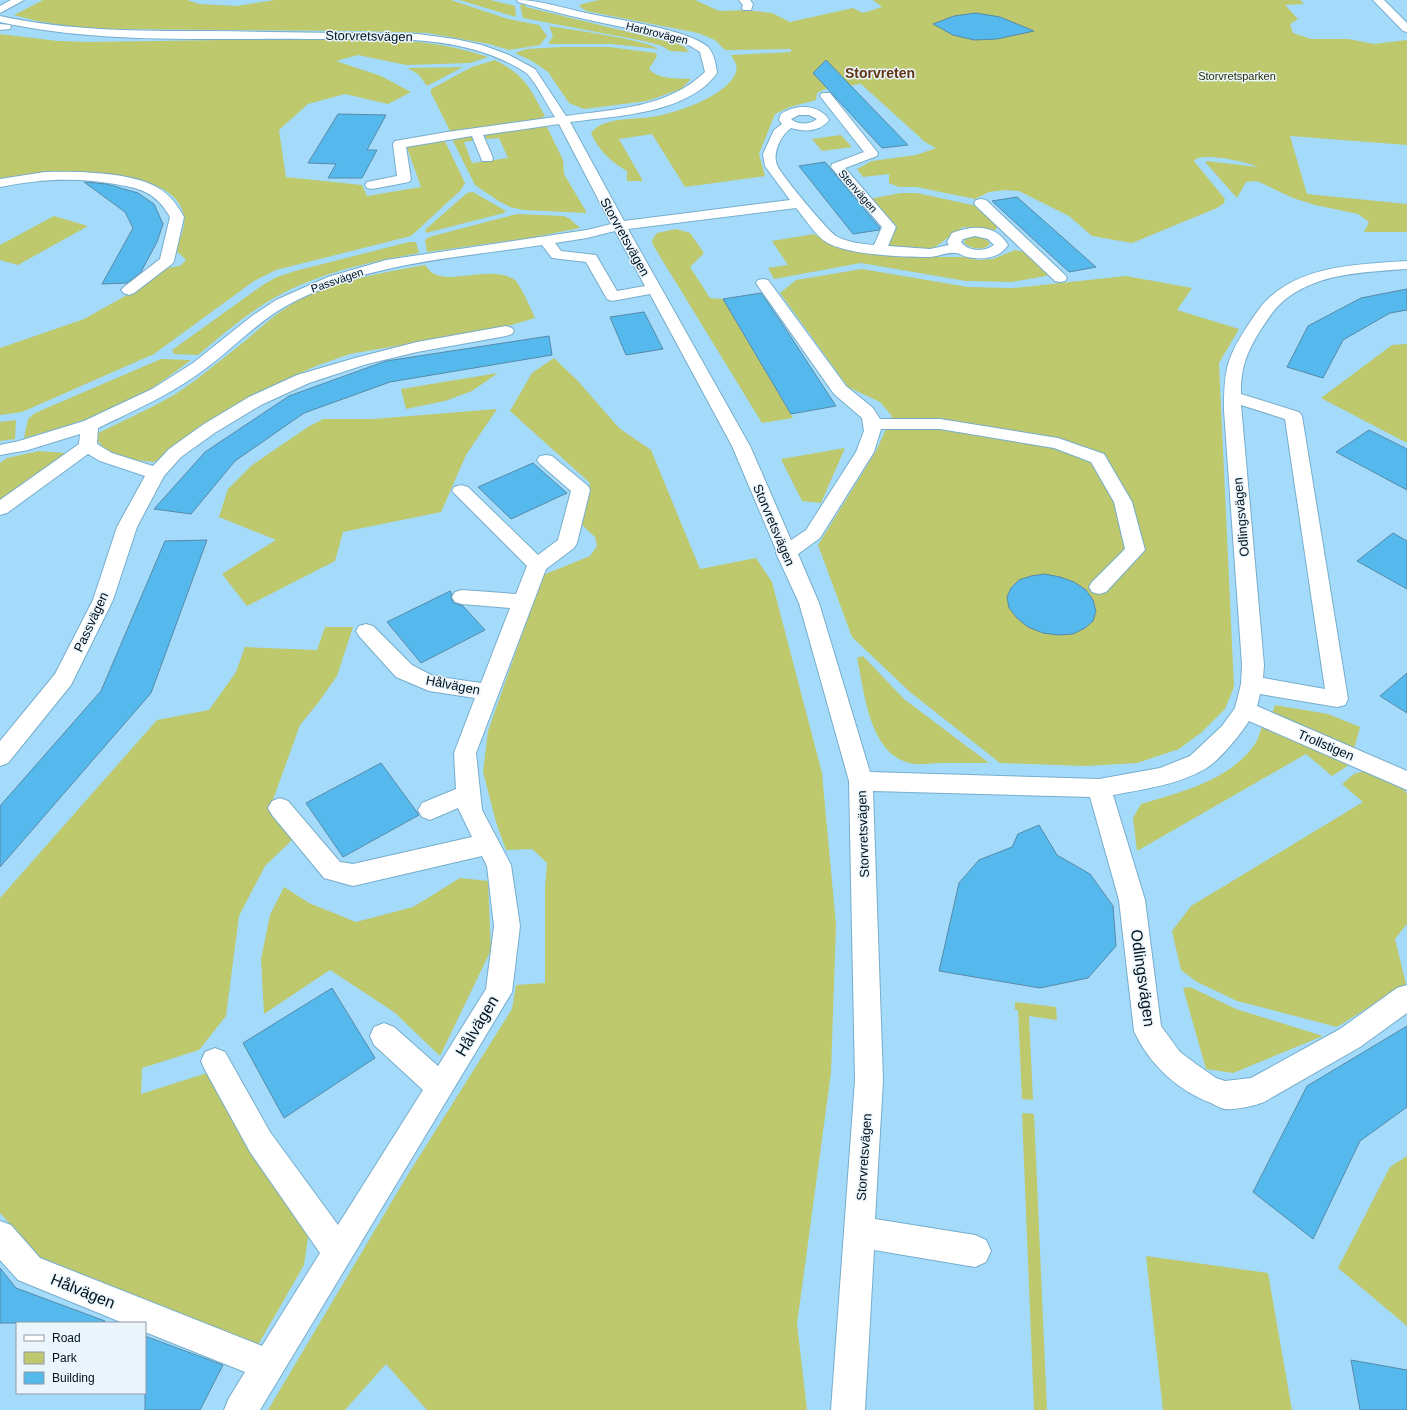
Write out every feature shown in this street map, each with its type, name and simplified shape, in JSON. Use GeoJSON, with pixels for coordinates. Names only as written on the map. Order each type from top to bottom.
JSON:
{"type":"FeatureCollection","features":[{"type":"Feature","properties":{"kind":"street"},"geometry":{"type":"LineString","coordinates":[[0,10],[19,0]]}},
{"type":"Feature","properties":{"kind":"street","name":"Harbrovägen"},"geometry":{"type":"LineString","coordinates":[[522,0],[553,9],[676,36],[695,43],[706,53],[711,73],[692,90],[672,100],[641,109],[563,120]]}},
{"type":"Feature","properties":{"kind":"street"},"geometry":{"type":"LineString","coordinates":[[1378,0],[1407,29]]}},
{"type":"Feature","properties":{"kind":"street"},"geometry":{"type":"LineString","coordinates":[[553,9],[568,1]]}},
{"type":"Feature","properties":{"kind":"street","name":"Storvretsvägen"},"geometry":{"type":"LineString","coordinates":[[2,24],[23,30],[67,35],[116,36],[152,34],[418,37],[455,42],[478,47],[501,55],[532,71],[563,120],[619,226],[741,446],[809,604],[861,781],[869,1080],[848,1410]]}},
{"type":"Feature","properties":{"kind":"street","name":"Stenvägen"},"geometry":{"type":"LineString","coordinates":[[826,96],[872,153],[837,166],[889,227],[879,250]]}},
{"type":"Feature","properties":{"kind":"street"},"geometry":{"type":"LineString","coordinates":[[840,114],[822,117],[810,112],[792,112],[785,117],[785,120],[790,124],[780,130],[769,154],[771,166],[822,232],[846,245],[879,250],[930,253],[958,248]]}},
{"type":"Feature","properties":{"kind":"street"},"geometry":{"type":"LineString","coordinates":[[372,185],[404,179],[399,144],[563,120]]}},
{"type":"Feature","properties":{"kind":"street"},"geometry":{"type":"LineString","coordinates":[[476,132],[487,158]]}},
{"type":"Feature","properties":{"kind":"street"},"geometry":{"type":"LineString","coordinates":[[0,183],[42,176],[76,175],[115,179],[146,187],[158,193],[167,200],[177,217],[174,233],[168,250],[167,261],[152,271],[144,281],[129,290]]}},
{"type":"Feature","properties":{"kind":"street"},"geometry":{"type":"LineString","coordinates":[[619,226],[799,203]]}},
{"type":"Feature","properties":{"kind":"street"},"geometry":{"type":"LineString","coordinates":[[981,203],[1060,278]]}},
{"type":"Feature","properties":{"kind":"street","name":"Passvägen"},"geometry":{"type":"LineString","coordinates":[[0,450],[22,446],[90,425],[158,393],[199,366],[257,319],[281,303],[307,290],[355,272],[386,264],[587,234],[619,226]]}},
{"type":"Feature","properties":{"kind":"street"},"geometry":{"type":"LineString","coordinates":[[991,235],[1007,228]]}},
{"type":"Feature","properties":{"kind":"street"},"geometry":{"type":"LineString","coordinates":[[1000,247],[1000,241],[991,235],[976,232],[962,234],[955,239],[955,245],[958,248],[969,253],[984,254],[994,252],[1000,247],[1029,249]]}},
{"type":"Feature","properties":{"kind":"street"},"geometry":{"type":"LineString","coordinates":[[545,240],[557,255],[591,258],[612,296],[654,289]]}},
{"type":"Feature","properties":{"kind":"street","name":"Odlingsvägen"},"geometry":{"type":"LineString","coordinates":[[861,781],[1099,788],[1163,777],[1198,762],[1230,732],[1245,710],[1252,684],[1253,665],[1233,397],[1233,371],[1240,350],[1262,316],[1278,298],[1294,288],[1324,276],[1355,269],[1407,265]]}},
{"type":"Feature","properties":{"kind":"street"},"geometry":{"type":"LineString","coordinates":[[763,282],[840,390],[871,417],[873,431],[865,452],[812,534],[786,553]]}},
{"type":"Feature","properties":{"kind":"street","name":"Passvägen"},"geometry":{"type":"LineString","coordinates":[[0,756],[63,679],[103,600],[127,528],[156,473],[175,453],[210,428],[255,401],[303,379],[361,361],[417,347],[506,331]]}},
{"type":"Feature","properties":{"kind":"street"},"geometry":{"type":"LineString","coordinates":[[1233,397],[1293,416],[1336,699],[1252,684]]}},
{"type":"Feature","properties":{"kind":"street"},"geometry":{"type":"LineString","coordinates":[[872,424],[940,424],[1058,443],[1098,458],[1123,502],[1135,550],[1099,587]]}},
{"type":"Feature","properties":{"kind":"street"},"geometry":{"type":"LineString","coordinates":[[0,508],[88,446],[90,425]]}},
{"type":"Feature","properties":{"kind":"street"},"geometry":{"type":"LineString","coordinates":[[88,446],[106,457],[156,473]]}},
{"type":"Feature","properties":{"kind":"street"},"geometry":{"type":"LineString","coordinates":[[461,491],[537,564],[567,543],[581,490],[546,460]]}},
{"type":"Feature","properties":{"kind":"street","name":"Hålvägen"},"geometry":{"type":"LineString","coordinates":[[241,1410],[499,992],[507,926],[499,865],[470,810],[465,753],[537,564]]}},
{"type":"Feature","properties":{"kind":"street"},"geometry":{"type":"LineString","coordinates":[[462,597],[523,602]]}},
{"type":"Feature","properties":{"kind":"street","name":"Hålvägen"},"geometry":{"type":"LineString","coordinates":[[366,632],[404,671],[429,684],[488,692]]}},
{"type":"Feature","properties":{"kind":"street","name":"Trollstigen"},"geometry":{"type":"LineString","coordinates":[[1245,710],[1407,781]]}},
{"type":"Feature","properties":{"kind":"street","name":"Odlingsvägen"},"geometry":{"type":"LineString","coordinates":[[1099,788],[1132,900],[1148,1031],[1170,1061],[1186,1074],[1207,1088],[1225,1095],[1254,1092],[1350,1038],[1407,997]]}},
{"type":"Feature","properties":{"kind":"street"},"geometry":{"type":"LineString","coordinates":[[430,810],[468,794]]}},
{"type":"Feature","properties":{"kind":"street"},"geometry":{"type":"LineString","coordinates":[[280,808],[334,871],[354,875],[488,844]]}},
{"type":"Feature","properties":{"kind":"street"},"geometry":{"type":"LineString","coordinates":[[384,1036],[440,1087]]}},
{"type":"Feature","properties":{"kind":"street"},"geometry":{"type":"LineString","coordinates":[[215,1061],[260,1142],[338,1252]]}},
{"type":"Feature","properties":{"kind":"street"},"geometry":{"type":"LineString","coordinates":[[859,1232],[975,1251]]}},
{"type":"Feature","properties":{"kind":"street","name":"Hålvägen"},"geometry":{"type":"LineString","coordinates":[[0,1236],[28,1269],[268,1365]]}},
{"type":"Feature","properties":{"kind":"green space"},"geometry":{"type":"Polygon","coordinates":[[[43,0],[187,0],[199,4],[236,6],[275,0],[451,0],[508,19],[539,25],[547,36],[540,45],[509,50],[489,44],[428,33],[365,31],[104,29],[59,25],[14,15],[43,0]]]}},
{"type":"Feature","properties":{"kind":"green space"},"geometry":{"type":"Polygon","coordinates":[[[459,0],[490,0],[515,6],[516,17],[459,0]]]}},
{"type":"Feature","properties":{"kind":"green space","name":"Storvretsparken"},"geometry":{"type":"Polygon","coordinates":[[[599,0],[695,0],[719,11],[745,10],[772,13],[790,22],[853,8],[863,13],[882,7],[873,0],[1300,0],[1304,4],[1285,5],[1298,19],[1290,24],[1293,33],[1311,39],[1348,39],[1374,44],[1407,40],[1407,145],[1290,136],[1307,194],[1407,204],[1407,232],[1364,232],[1369,222],[1358,214],[1315,205],[1293,198],[1257,181],[1246,182],[1237,198],[1205,162],[1258,167],[1235,160],[1214,157],[1198,158],[1194,161],[1225,199],[1224,203],[1217,208],[1132,243],[1092,236],[1069,216],[1019,191],[1006,190],[989,192],[975,199],[916,187],[899,187],[889,183],[889,174],[863,177],[857,169],[872,161],[916,155],[936,148],[925,142],[861,84],[825,89],[817,93],[816,100],[790,107],[775,114],[759,154],[765,176],[685,187],[652,134],[619,139],[643,181],[627,181],[627,171],[616,164],[597,145],[591,133],[596,128],[611,121],[651,117],[673,112],[686,108],[712,96],[723,89],[731,81],[736,72],[736,65],[731,55],[791,52],[791,49],[725,50],[715,40],[698,33],[586,11],[579,6],[599,0]]]}},
{"type":"Feature","properties":{"kind":"green space"},"geometry":{"type":"Polygon","coordinates":[[[524,4],[526,7],[678,44],[685,47],[689,52],[670,51],[662,46],[644,41],[523,18],[520,5],[524,4]]]}},
{"type":"Feature","properties":{"kind":"green space"},"geometry":{"type":"Polygon","coordinates":[[[549,26],[640,42],[658,49],[612,44],[548,44],[553,36],[549,26]]]}},
{"type":"Feature","properties":{"kind":"green space"},"geometry":{"type":"Polygon","coordinates":[[[0,34],[58,41],[88,42],[364,38],[411,41],[442,45],[488,57],[470,63],[406,65],[358,55],[336,61],[381,76],[411,92],[388,104],[345,94],[308,104],[279,130],[286,177],[362,185],[367,196],[421,187],[406,145],[444,139],[465,183],[461,190],[411,236],[276,270],[254,281],[154,354],[22,412],[0,415],[0,348],[84,319],[145,285],[161,269],[180,266],[186,260],[175,251],[184,225],[184,216],[178,202],[166,191],[149,183],[110,174],[90,172],[57,172],[0,180],[0,34]]]}},
{"type":"Feature","properties":{"kind":"green space"},"geometry":{"type":"Polygon","coordinates":[[[609,47],[656,53],[657,56],[649,69],[653,73],[668,78],[691,79],[681,89],[647,101],[584,109],[569,103],[548,72],[532,61],[515,53],[526,49],[609,47]]]}},
{"type":"Feature","properties":{"kind":"green space"},"geometry":{"type":"Polygon","coordinates":[[[495,60],[514,71],[526,83],[545,116],[535,120],[451,133],[431,93],[431,89],[472,67],[495,60]]]}},
{"type":"Feature","properties":{"kind":"green space"},"geometry":{"type":"Polygon","coordinates":[[[463,67],[427,86],[419,75],[408,68],[463,67]]]}},
{"type":"Feature","properties":{"kind":"green space"},"geometry":{"type":"Polygon","coordinates":[[[534,126],[547,127],[563,160],[564,174],[587,213],[523,210],[510,207],[497,200],[475,185],[451,137],[467,135],[472,137],[472,141],[464,142],[472,163],[508,158],[499,138],[486,139],[485,134],[534,126]]]}},
{"type":"Feature","properties":{"kind":"green space"},"geometry":{"type":"Polygon","coordinates":[[[841,135],[852,147],[822,151],[812,139],[841,135]]]}},
{"type":"Feature","properties":{"kind":"green space"},"geometry":{"type":"Polygon","coordinates":[[[473,192],[506,211],[504,213],[426,233],[425,230],[467,193],[473,192]]]}},
{"type":"Feature","properties":{"kind":"green space"},"geometry":{"type":"Polygon","coordinates":[[[901,193],[917,193],[977,206],[998,226],[995,230],[963,227],[935,247],[925,249],[889,247],[885,245],[894,229],[869,199],[901,193]]]}},
{"type":"Feature","properties":{"kind":"green space"},"geometry":{"type":"Polygon","coordinates":[[[517,214],[564,216],[580,228],[529,238],[427,252],[425,240],[429,237],[517,214]]]}},
{"type":"Feature","properties":{"kind":"green space"},"geometry":{"type":"Polygon","coordinates":[[[54,216],[88,226],[18,265],[0,260],[0,245],[54,216]]]}},
{"type":"Feature","properties":{"kind":"green space"},"geometry":{"type":"Polygon","coordinates":[[[676,229],[690,233],[704,253],[690,267],[710,298],[723,299],[793,418],[762,423],[653,245],[652,240],[657,233],[676,229]]]}},
{"type":"Feature","properties":{"kind":"green space"},"geometry":{"type":"Polygon","coordinates":[[[814,234],[824,240],[857,251],[935,257],[966,257],[977,260],[993,259],[1015,250],[1024,252],[1049,274],[1046,276],[1011,282],[966,281],[861,263],[774,279],[768,268],[788,265],[772,241],[814,234]]]}},
{"type":"Feature","properties":{"kind":"green space"},"geometry":{"type":"Polygon","coordinates":[[[977,236],[987,240],[990,243],[989,245],[980,249],[970,247],[964,243],[965,239],[977,236]]]}},
{"type":"Feature","properties":{"kind":"green space"},"geometry":{"type":"Polygon","coordinates":[[[409,242],[416,242],[419,253],[381,260],[326,275],[291,289],[274,298],[234,325],[198,355],[174,354],[172,350],[264,284],[277,277],[409,242]]]}},
{"type":"Feature","properties":{"kind":"green space"},"geometry":{"type":"Polygon","coordinates":[[[425,265],[431,272],[439,276],[449,277],[494,274],[515,280],[523,292],[535,318],[501,328],[350,354],[316,366],[265,389],[204,424],[165,456],[154,462],[127,459],[105,449],[97,440],[98,433],[174,395],[202,375],[276,315],[292,304],[324,289],[357,279],[425,265]]]}},
{"type":"Feature","properties":{"kind":"green space"},"geometry":{"type":"Polygon","coordinates":[[[862,269],[968,287],[1013,288],[1126,276],[1192,288],[1177,310],[1239,329],[1219,363],[1234,687],[1225,709],[1202,732],[1179,749],[1137,763],[1085,766],[1000,763],[910,692],[852,637],[818,545],[876,451],[892,416],[880,402],[848,387],[780,293],[796,280],[862,269]]]}},
{"type":"Feature","properties":{"kind":"green space"},"geometry":{"type":"Polygon","coordinates":[[[1407,344],[1407,443],[1321,398],[1392,345],[1407,344]]]}},
{"type":"Feature","properties":{"kind":"green space"},"geometry":{"type":"Polygon","coordinates":[[[554,358],[578,381],[619,428],[651,450],[700,569],[756,558],[772,582],[822,773],[836,925],[831,1073],[797,1324],[807,1410],[427,1410],[386,1364],[345,1410],[268,1410],[407,1176],[512,1009],[516,985],[545,983],[545,888],[547,863],[532,849],[506,850],[496,822],[483,772],[488,731],[543,575],[590,556],[597,546],[595,537],[581,524],[590,483],[510,411],[532,373],[554,358]]]}},
{"type":"Feature","properties":{"kind":"green space"},"geometry":{"type":"Polygon","coordinates":[[[161,359],[191,360],[148,390],[114,408],[69,425],[24,438],[28,419],[35,413],[161,359]]]}},
{"type":"Feature","properties":{"kind":"green space"},"geometry":{"type":"Polygon","coordinates":[[[498,373],[472,391],[445,401],[406,409],[401,389],[498,373]]]}},
{"type":"Feature","properties":{"kind":"green space"},"geometry":{"type":"Polygon","coordinates":[[[497,409],[466,455],[441,512],[343,532],[335,561],[247,606],[222,574],[276,540],[219,517],[228,489],[252,465],[308,427],[323,419],[373,419],[497,409]]]}},
{"type":"Feature","properties":{"kind":"green space"},"geometry":{"type":"Polygon","coordinates":[[[16,420],[15,439],[0,441],[0,422],[16,420]]]}},
{"type":"Feature","properties":{"kind":"green space"},"geometry":{"type":"Polygon","coordinates":[[[845,448],[821,503],[802,501],[781,459],[845,448]]]}},
{"type":"Feature","properties":{"kind":"green space"},"geometry":{"type":"Polygon","coordinates":[[[39,451],[64,453],[68,457],[0,501],[0,463],[7,458],[39,451]]]}},
{"type":"Feature","properties":{"kind":"green space"},"geometry":{"type":"Polygon","coordinates":[[[325,627],[353,627],[337,676],[300,725],[270,808],[293,839],[265,866],[239,916],[226,1016],[199,1050],[142,1068],[141,1094],[207,1073],[308,1237],[304,1265],[258,1345],[40,1257],[0,1213],[0,898],[157,720],[209,710],[236,672],[245,647],[317,650],[325,627]]]}},
{"type":"Feature","properties":{"kind":"green space"},"geometry":{"type":"Polygon","coordinates":[[[863,656],[904,699],[989,763],[915,764],[900,759],[888,750],[879,737],[872,722],[867,705],[857,658],[863,656]]]}},
{"type":"Feature","properties":{"kind":"green space"},"geometry":{"type":"Polygon","coordinates":[[[1275,705],[1328,714],[1360,727],[1354,749],[1272,714],[1275,705]]]}},
{"type":"Feature","properties":{"kind":"green space"},"geometry":{"type":"Polygon","coordinates":[[[1271,725],[1352,763],[1332,776],[1306,754],[1137,851],[1133,818],[1141,804],[1172,795],[1218,776],[1244,757],[1255,744],[1262,727],[1271,725]]]}},
{"type":"Feature","properties":{"kind":"green space"},"geometry":{"type":"Polygon","coordinates":[[[1367,770],[1401,786],[1407,794],[1407,924],[1395,939],[1406,984],[1337,1027],[1237,1001],[1197,982],[1181,970],[1172,931],[1191,906],[1363,802],[1342,784],[1354,774],[1367,770]]]}},
{"type":"Feature","properties":{"kind":"green space"},"geometry":{"type":"Polygon","coordinates":[[[460,878],[488,881],[491,950],[440,1056],[394,1012],[330,970],[264,1014],[261,959],[270,915],[284,887],[309,903],[356,922],[413,907],[460,878]]]}},
{"type":"Feature","properties":{"kind":"green space"},"geometry":{"type":"Polygon","coordinates":[[[1190,987],[1236,1009],[1323,1036],[1233,1073],[1206,1069],[1183,988],[1190,987]]]}},
{"type":"Feature","properties":{"kind":"green space"},"geometry":{"type":"Polygon","coordinates":[[[1015,1002],[1056,1007],[1057,1020],[1029,1016],[1033,1100],[1022,1099],[1018,1010],[1015,1010],[1015,1002]]]}},
{"type":"Feature","properties":{"kind":"green space"},"geometry":{"type":"Polygon","coordinates":[[[1022,1113],[1034,1114],[1047,1410],[1034,1410],[1022,1113]]]}},
{"type":"Feature","properties":{"kind":"green space"},"geometry":{"type":"Polygon","coordinates":[[[1407,1156],[1407,1326],[1338,1268],[1390,1167],[1407,1156]]]}},
{"type":"Feature","properties":{"kind":"green space"},"geometry":{"type":"Polygon","coordinates":[[[1146,1256],[1268,1273],[1292,1410],[1163,1410],[1146,1256]]]}},
{"type":"Feature","properties":{"kind":"building"},"geometry":{"type":"Polygon","coordinates":[[[976,13],[1000,17],[1034,31],[997,39],[974,40],[953,35],[933,24],[954,16],[976,13]]]}},
{"type":"Feature","properties":{"kind":"building"},"geometry":{"type":"Polygon","coordinates":[[[826,60],[908,145],[882,148],[813,73],[826,60]]]}},
{"type":"Feature","properties":{"kind":"building"},"geometry":{"type":"Polygon","coordinates":[[[338,114],[386,115],[367,150],[377,150],[362,178],[328,178],[336,164],[308,163],[338,114]]]}},
{"type":"Feature","properties":{"kind":"building"},"geometry":{"type":"Polygon","coordinates":[[[825,162],[880,228],[879,230],[853,234],[799,166],[825,162]]]}},
{"type":"Feature","properties":{"kind":"building"},"geometry":{"type":"Polygon","coordinates":[[[84,182],[107,184],[138,193],[154,204],[163,224],[157,242],[141,272],[127,283],[102,284],[133,228],[125,212],[84,182]]]}},
{"type":"Feature","properties":{"kind":"building"},"geometry":{"type":"Polygon","coordinates":[[[1017,197],[1096,267],[1069,272],[992,201],[1017,197]]]}},
{"type":"Feature","properties":{"kind":"building"},"geometry":{"type":"Polygon","coordinates":[[[1407,289],[1407,310],[1390,313],[1343,340],[1323,378],[1287,367],[1308,326],[1361,298],[1407,289]]]}},
{"type":"Feature","properties":{"kind":"building"},"geometry":{"type":"Polygon","coordinates":[[[761,293],[836,406],[791,414],[723,299],[761,293]]]}},
{"type":"Feature","properties":{"kind":"building"},"geometry":{"type":"Polygon","coordinates":[[[644,312],[663,349],[626,355],[610,317],[644,312]]]}},
{"type":"Feature","properties":{"kind":"building"},"geometry":{"type":"Polygon","coordinates":[[[549,336],[552,355],[390,382],[304,413],[235,461],[191,514],[154,509],[205,452],[289,396],[386,361],[549,336]]]}},
{"type":"Feature","properties":{"kind":"building"},"geometry":{"type":"Polygon","coordinates":[[[1369,430],[1407,449],[1407,490],[1336,452],[1369,430]]]}},
{"type":"Feature","properties":{"kind":"building"},"geometry":{"type":"Polygon","coordinates":[[[533,463],[567,493],[511,519],[478,487],[533,463]]]}},
{"type":"Feature","properties":{"kind":"building"},"geometry":{"type":"Polygon","coordinates":[[[1393,533],[1407,541],[1407,589],[1357,561],[1393,533]]]}},
{"type":"Feature","properties":{"kind":"building"},"geometry":{"type":"Polygon","coordinates":[[[207,540],[151,693],[0,867],[0,806],[101,691],[165,541],[207,540]]]}},
{"type":"Feature","properties":{"kind":"building"},"geometry":{"type":"Polygon","coordinates":[[[1045,574],[1074,582],[1086,590],[1093,600],[1096,611],[1093,621],[1085,628],[1073,634],[1058,635],[1043,633],[1028,627],[1017,618],[1009,608],[1007,597],[1011,588],[1019,580],[1045,574]]]}},
{"type":"Feature","properties":{"kind":"building"},"geometry":{"type":"Polygon","coordinates":[[[450,591],[452,594],[451,598],[454,603],[463,606],[485,630],[421,663],[387,622],[450,591]]]}},
{"type":"Feature","properties":{"kind":"building"},"geometry":{"type":"Polygon","coordinates":[[[1407,673],[1407,713],[1380,696],[1407,673]]]}},
{"type":"Feature","properties":{"kind":"building"},"geometry":{"type":"Polygon","coordinates":[[[381,763],[419,815],[343,857],[306,803],[381,763]]]}},
{"type":"Feature","properties":{"kind":"building"},"geometry":{"type":"Polygon","coordinates":[[[1039,825],[1057,855],[1090,874],[1113,906],[1116,946],[1088,978],[1040,988],[939,971],[959,883],[979,860],[1012,847],[1018,834],[1039,825]]]}},
{"type":"Feature","properties":{"kind":"building"},"geometry":{"type":"Polygon","coordinates":[[[332,988],[375,1058],[284,1118],[243,1043],[332,988]]]}},
{"type":"Feature","properties":{"kind":"building"},"geometry":{"type":"Polygon","coordinates":[[[1407,1026],[1407,1107],[1360,1141],[1313,1239],[1253,1192],[1307,1086],[1407,1026]]]}},
{"type":"Feature","properties":{"kind":"building"},"geometry":{"type":"Polygon","coordinates":[[[0,1268],[16,1288],[105,1321],[105,1322],[0,1323],[0,1268]]]}},
{"type":"Feature","properties":{"kind":"building"},"geometry":{"type":"Polygon","coordinates":[[[146,1336],[223,1365],[200,1410],[145,1410],[146,1336]]]}},
{"type":"Feature","properties":{"kind":"building"},"geometry":{"type":"Polygon","coordinates":[[[1351,1360],[1407,1370],[1407,1410],[1360,1410],[1351,1360]]]}},
{"type":"Feature","properties":{"kind":"district","name":"Storvreten"},"geometry":{"type":"Point","coordinates":[880,73]}}]}
